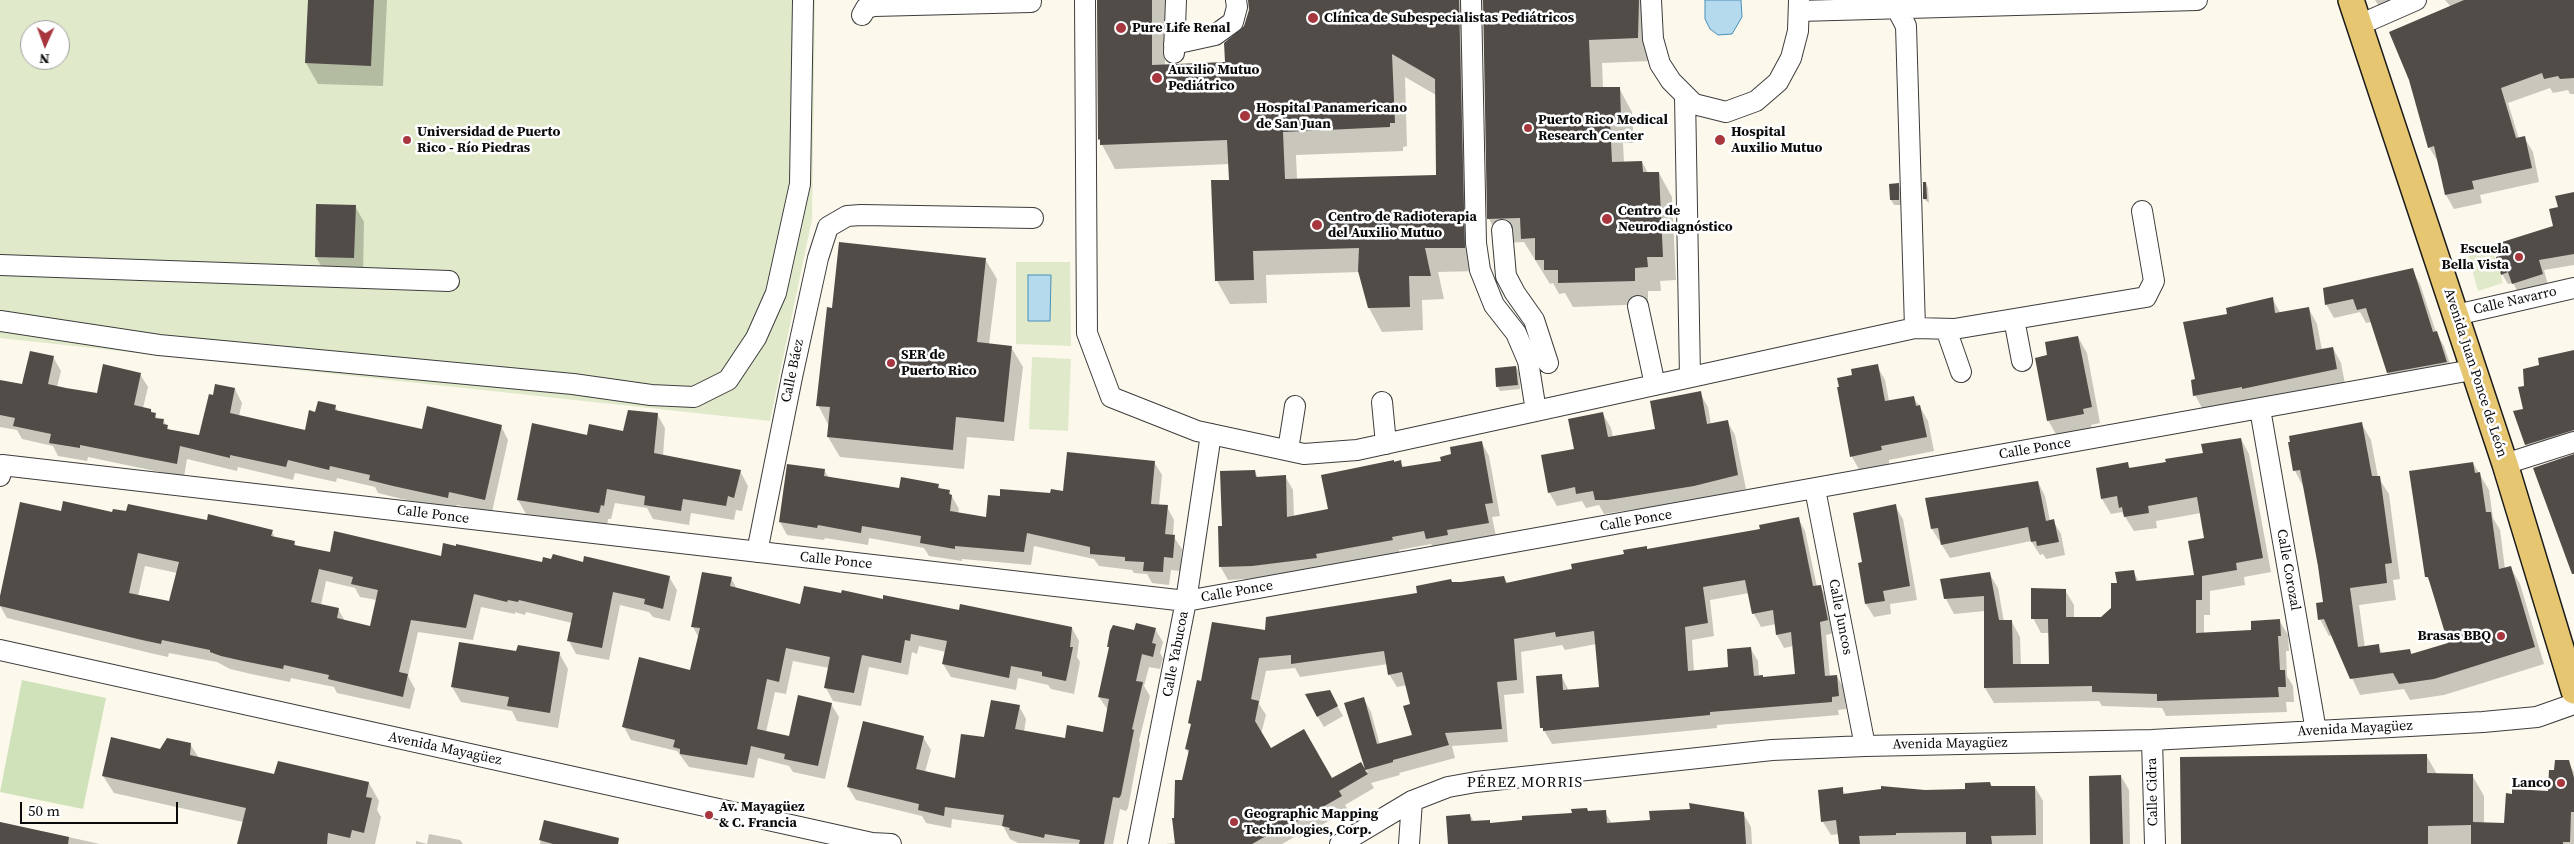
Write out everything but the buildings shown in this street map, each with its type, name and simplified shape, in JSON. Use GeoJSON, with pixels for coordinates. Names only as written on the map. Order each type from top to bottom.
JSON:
{"type":"FeatureCollection","features":[{"type":"Feature","properties":{"kind":"main road","name":"Avenida Juan Ponce de León"},"geometry":{"type":"LineString","coordinates":[[2351,0],[2456,315],[2472,370],[2505,464],[2574,691]]}},
{"type":"Feature","properties":{"kind":"street"},"geometry":{"type":"LineString","coordinates":[[0,321],[159,345],[694,397],[728,380],[756,338],[776,293],[800,184],[803,0]]}},
{"type":"Feature","properties":{"kind":"street"},"geometry":{"type":"LineString","coordinates":[[1085,0],[1087,333],[1111,397],[1197,431],[1304,454],[1357,450],[1915,328],[1946,329],[2146,297],[2154,281],[2142,211]]}},
{"type":"Feature","properties":{"kind":"street"},"geometry":{"type":"LineString","coordinates":[[1176,0],[1174,48],[1215,35],[1233,22],[1236,0]]}},
{"type":"Feature","properties":{"kind":"street"},"geometry":{"type":"LineString","coordinates":[[1470,0],[1476,243],[1480,270],[1494,305],[1516,333],[1528,361],[1536,411]]}},
{"type":"Feature","properties":{"kind":"street"},"geometry":{"type":"LineString","coordinates":[[1651,0],[1653,40],[1660,64],[1671,82],[1694,104],[1726,112],[1756,102],[1778,82],[1791,58],[1798,31],[1799,5],[1900,12],[1921,4],[2196,0]]}},
{"type":"Feature","properties":{"kind":"street"},"geometry":{"type":"LineString","coordinates":[[2359,24],[2416,0]]}},
{"type":"Feature","properties":{"kind":"street"},"geometry":{"type":"LineString","coordinates":[[862,15],[866,8],[874,6],[1031,2]]}},
{"type":"Feature","properties":{"kind":"street"},"geometry":{"type":"LineString","coordinates":[[1900,12],[1915,328]]}},
{"type":"Feature","properties":{"kind":"street"},"geometry":{"type":"LineString","coordinates":[[1685,96],[1690,377]]}},
{"type":"Feature","properties":{"kind":"street","name":"Calle Báez"},"geometry":{"type":"LineString","coordinates":[[757,552],[818,258],[828,227],[847,216],[861,215],[1032,218]]}},
{"type":"Feature","properties":{"kind":"street"},"geometry":{"type":"LineString","coordinates":[[1502,230],[1506,276],[1515,293],[1534,320],[1548,363]]}},
{"type":"Feature","properties":{"kind":"street"},"geometry":{"type":"LineString","coordinates":[[0,265],[449,282]]}},
{"type":"Feature","properties":{"kind":"street","name":"Calle Navarro"},"geometry":{"type":"LineString","coordinates":[[2456,315],[2574,288]]}},
{"type":"Feature","properties":{"kind":"street"},"geometry":{"type":"LineString","coordinates":[[1638,306],[1654,385]]}},
{"type":"Feature","properties":{"kind":"street"},"geometry":{"type":"LineString","coordinates":[[2014,319],[2022,361]]}},
{"type":"Feature","properties":{"kind":"street"},"geometry":{"type":"LineString","coordinates":[[1946,329],[1961,372]]}},
{"type":"Feature","properties":{"kind":"street","name":"Calle Ponce"},"geometry":{"type":"LineString","coordinates":[[0,476],[2,465],[1186,601],[2472,370]]}},
{"type":"Feature","properties":{"kind":"street"},"geometry":{"type":"LineString","coordinates":[[1382,402],[1386,444]]}},
{"type":"Feature","properties":{"kind":"street"},"geometry":{"type":"LineString","coordinates":[[1288,450],[1295,406]]}},
{"type":"Feature","properties":{"kind":"street","name":"Calle Corozal"},"geometry":{"type":"LineString","coordinates":[[2260,409],[2316,732]]}},
{"type":"Feature","properties":{"kind":"street","name":"Calle Yabucoa"},"geometry":{"type":"LineString","coordinates":[[1138,844],[1186,601],[1211,434]]}},
{"type":"Feature","properties":{"kind":"street"},"geometry":{"type":"LineString","coordinates":[[2505,464],[2574,442]]}},
{"type":"Feature","properties":{"kind":"street","name":"Calle Juncos"},"geometry":{"type":"LineString","coordinates":[[1815,489],[1865,746]]}},
{"type":"Feature","properties":{"kind":"street","name":"Avenida Mayagüez"},"geometry":{"type":"LineString","coordinates":[[0,650],[872,843],[891,844]]}},
{"type":"Feature","properties":{"kind":"street","name":"Avenida Mayagüez"},"geometry":{"type":"LineString","coordinates":[[1340,844],[1412,801],[1448,787],[1476,782],[1772,750],[1865,746],[2152,740],[2316,732],[2537,717],[2574,704]]}},
{"type":"Feature","properties":{"kind":"street","name":"Calle Cidra"},"geometry":{"type":"LineString","coordinates":[[2152,740],[2155,844]]}},
{"type":"Feature","properties":{"kind":"street"},"geometry":{"type":"LineString","coordinates":[[1409,844],[1412,801]]}},
{"type":"Feature","properties":{"kind":"green space","name":"Universidad de Puerto Rico - Río Piedras"},"geometry":{"type":"Polygon","coordinates":[[[0,0],[815,0],[812,219],[770,421],[0,338],[0,0]]]}},
{"type":"Feature","properties":{"kind":"green space"},"geometry":{"type":"Polygon","coordinates":[[[2491,245],[2503,283],[2478,291],[2467,252],[2491,245]]]}},
{"type":"Feature","properties":{"kind":"green space"},"geometry":{"type":"Polygon","coordinates":[[[1016,262],[1070,262],[1071,346],[1016,344],[1016,262]]]}},
{"type":"Feature","properties":{"kind":"green space"},"geometry":{"type":"Polygon","coordinates":[[[1032,357],[1071,359],[1068,431],[1029,429],[1032,357]]]}},
{"type":"Feature","properties":{"kind":"green space"},"geometry":{"type":"Polygon","coordinates":[[[22,680],[106,698],[83,809],[0,792],[22,680]]]}},
{"type":"Feature","properties":{"kind":"water"},"geometry":{"type":"Polygon","coordinates":[[[1705,0],[1741,0],[1742,17],[1732,34],[1718,35],[1710,29],[1705,19],[1705,0]]]}},
{"type":"Feature","properties":{"kind":"water"},"geometry":{"type":"Polygon","coordinates":[[[1028,275],[1051,275],[1050,321],[1028,321],[1028,275]]]}},
{"type":"Feature","properties":{"kind":"place","name":"Clínica de Subespecialistas Pediátricos"},"geometry":{"type":"Point","coordinates":[1313,18]}},
{"type":"Feature","properties":{"kind":"place","name":"Pure Life Renal"},"geometry":{"type":"Point","coordinates":[1121,28]}},
{"type":"Feature","properties":{"kind":"place","name":"Auxilio Mutuo Pediátrico"},"geometry":{"type":"Point","coordinates":[1157,78]}},
{"type":"Feature","properties":{"kind":"place","name":"Hospital Panamericano de San Juan"},"geometry":{"type":"Point","coordinates":[1245,116]}},
{"type":"Feature","properties":{"kind":"place","name":"Puerto Rico Medical Research Center"},"geometry":{"type":"Point","coordinates":[1528,128]}},
{"type":"Feature","properties":{"kind":"place","name":"Universidad de Puerto Rico - Río Piedras"},"geometry":{"type":"Point","coordinates":[407,140]}},
{"type":"Feature","properties":{"kind":"place","name":"Hospital Auxilio Mutuo"},"geometry":{"type":"Point","coordinates":[1720,140]}},
{"type":"Feature","properties":{"kind":"place","name":"Centro de Neurodiagnóstico"},"geometry":{"type":"Point","coordinates":[1607,219]}},
{"type":"Feature","properties":{"kind":"place","name":"Centro de Radioterapia del Auxilio Mutuo"},"geometry":{"type":"Point","coordinates":[1317,225]}},
{"type":"Feature","properties":{"kind":"place","name":"Escuela Bella Vista"},"geometry":{"type":"Point","coordinates":[2519,257]}},
{"type":"Feature","properties":{"kind":"place","name":"SER de Puerto Rico"},"geometry":{"type":"Point","coordinates":[891,363]}},
{"type":"Feature","properties":{"kind":"place","name":"Brasas BBQ"},"geometry":{"type":"Point","coordinates":[2501,636]}},
{"type":"Feature","properties":{"kind":"place","name":"Lanco"},"geometry":{"type":"Point","coordinates":[2561,783]}},
{"type":"Feature","properties":{"kind":"place","name":"Av. Mayagüez & C. Francia"},"geometry":{"type":"Point","coordinates":[709,815]}},
{"type":"Feature","properties":{"kind":"place","name":"Geographic Mapping Technologies, Corp."},"geometry":{"type":"Point","coordinates":[1234,822]}},
{"type":"Feature","properties":{"kind":"district","name":"PÉREZ MORRIS"},"geometry":{"type":"Point","coordinates":[1525,783]}}]}
